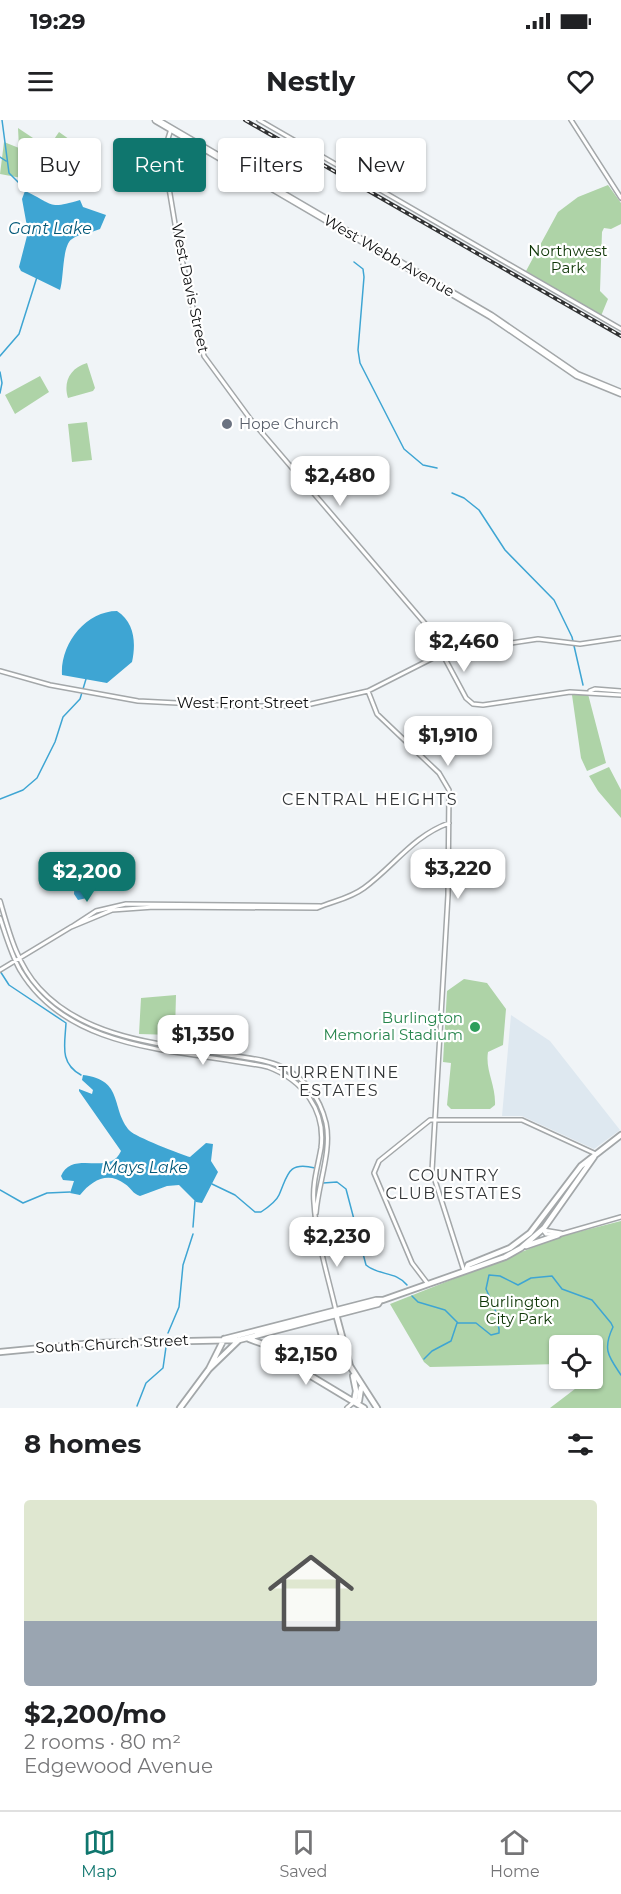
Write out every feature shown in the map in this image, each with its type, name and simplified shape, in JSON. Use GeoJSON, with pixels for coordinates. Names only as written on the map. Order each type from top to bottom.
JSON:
{"type":"FeatureCollection","features":[{"type":"Feature","properties":{"kind":"highway","name":"West Webb Avenue"},"geometry":{"type":"LineString","coordinates":[[156,120],[491,316],[577,375],[621,393]]}},
{"type":"Feature","properties":{"kind":"main road","name":"South Church Street"},"geometry":{"type":"LineString","coordinates":[[520,1246],[576,1172],[621,1135]]}},
{"type":"Feature","properties":{"kind":"main road","name":"South Church Street"},"geometry":{"type":"LineString","coordinates":[[223,1341],[378,1304],[380,1301],[495,1261],[542,1230],[595,1156]]}},
{"type":"Feature","properties":{"kind":"main road"},"geometry":{"type":"LineString","coordinates":[[542,1230],[548,1211]]}},
{"type":"Feature","properties":{"kind":"main road"},"geometry":{"type":"LineString","coordinates":[[520,1246],[560,1234]]}},
{"type":"Feature","properties":{"kind":"main road","name":"South Church Street"},"geometry":{"type":"LineString","coordinates":[[0,1352],[55,1346],[207,1339],[239,1340],[336,1313]]}},
{"type":"Feature","properties":{"kind":"main road"},"geometry":{"type":"LineString","coordinates":[[336,1313],[353,1373],[356,1391],[354,1402]]}},
{"type":"Feature","properties":{"kind":"main road"},"geometry":{"type":"LineString","coordinates":[[263,1344],[267,1333]]}},
{"type":"Feature","properties":{"kind":"main road"},"geometry":{"type":"LineString","coordinates":[[246,1338],[263,1344],[280,1357],[364,1408]]}},
{"type":"Feature","properties":{"kind":"main road"},"geometry":{"type":"LineString","coordinates":[[207,1339],[215,1345],[217,1352]]}},
{"type":"Feature","properties":{"kind":"main road"},"geometry":{"type":"LineString","coordinates":[[180,1408],[209,1369],[239,1340]]}},
{"type":"Feature","properties":{"kind":"main road"},"geometry":{"type":"LineString","coordinates":[[223,1341],[226,1351]]}},
{"type":"Feature","properties":{"kind":"main road"},"geometry":{"type":"LineString","coordinates":[[209,1369],[223,1341]]}},
{"type":"Feature","properties":{"kind":"main road"},"geometry":{"type":"LineString","coordinates":[[353,1373],[377,1408]]}},
{"type":"Feature","properties":{"kind":"main road"},"geometry":{"type":"LineString","coordinates":[[354,1402],[359,1401],[361,1386]]}},
{"type":"Feature","properties":{"kind":"street"},"geometry":{"type":"LineString","coordinates":[[259,120],[621,329]]}},
{"type":"Feature","properties":{"kind":"street"},"geometry":{"type":"LineString","coordinates":[[571,120],[621,198]]}},
{"type":"Feature","properties":{"kind":"street","name":"West Davis Street"},"geometry":{"type":"LineString","coordinates":[[171,129],[166,145],[165,164],[178,242],[204,356],[251,420],[422,620],[443,653],[459,687],[473,704],[590,691],[621,693]]}},
{"type":"Feature","properties":{"kind":"street","name":"West Front Street"},"geometry":{"type":"LineString","coordinates":[[0,671],[110,697],[170,704],[302,706],[368,691],[443,653],[538,639],[577,644],[621,638]]}},
{"type":"Feature","properties":{"kind":"street"},"geometry":{"type":"LineString","coordinates":[[368,691],[377,714],[446,781],[449,790],[444,969],[434,1120],[433,1177],[465,1270]]}},
{"type":"Feature","properties":{"kind":"street"},"geometry":{"type":"LineString","coordinates":[[0,970],[71,927],[116,907],[320,906],[342,901],[357,893],[414,841],[449,823]]}},
{"type":"Feature","properties":{"kind":"street"},"geometry":{"type":"LineString","coordinates":[[0,901],[18,961]]}},
{"type":"Feature","properties":{"kind":"street"},"geometry":{"type":"LineString","coordinates":[[0,918],[18,961],[33,989],[49,1005],[75,1024],[113,1039],[268,1067],[293,1079],[312,1101],[321,1128],[314,1192],[316,1221],[336,1313]]}},
{"type":"Feature","properties":{"kind":"street"},"geometry":{"type":"LineString","coordinates":[[428,1284],[412,1263],[374,1173],[379,1161],[427,1121],[522,1120],[595,1156]]}},
{"type":"Feature","properties":{"kind":"street"},"geometry":{"type":"LineString","coordinates":[[542,1230],[546,1234],[560,1234],[621,1217]]}},
{"type":"Feature","properties":{"kind":"street"},"geometry":{"type":"LineString","coordinates":[[347,1408],[354,1402]]}},
{"type":"Feature","properties":{"kind":"shaded area"},"geometry":{"type":"Polygon","coordinates":[[[511,1015],[550,1041],[620,1130],[594,1149],[522,1116],[502,1116],[511,1015]]]}},
{"type":"Feature","properties":{"kind":"green space"},"geometry":{"type":"Polygon","coordinates":[[[18,128],[33,138],[18,138],[18,128]]]}},
{"type":"Feature","properties":{"kind":"green space"},"geometry":{"type":"Polygon","coordinates":[[[59,132],[67,138],[55,138],[59,132]]]}},
{"type":"Feature","properties":{"kind":"green space"},"geometry":{"type":"Polygon","coordinates":[[[4,142],[18,148],[18,177],[0,174],[4,142]]]}},
{"type":"Feature","properties":{"kind":"green space","name":"Northwest Park"},"geometry":{"type":"Polygon","coordinates":[[[608,185],[621,203],[621,224],[611,229],[604,228],[602,232],[600,291],[608,299],[601,316],[526,271],[558,212],[578,197],[608,185]]]}},
{"type":"Feature","properties":{"kind":"green space"},"geometry":{"type":"Polygon","coordinates":[[[87,363],[95,388],[93,391],[68,398],[66,386],[69,376],[76,368],[87,363]]]}},
{"type":"Feature","properties":{"kind":"green space"},"geometry":{"type":"Polygon","coordinates":[[[40,376],[49,392],[15,414],[5,395],[40,376]]]}},
{"type":"Feature","properties":{"kind":"green space"},"geometry":{"type":"Polygon","coordinates":[[[87,422],[92,460],[72,462],[68,424],[87,422]]]}},
{"type":"Feature","properties":{"kind":"green space"},"geometry":{"type":"Polygon","coordinates":[[[588,694],[606,763],[587,771],[581,758],[572,695],[588,694]]]}},
{"type":"Feature","properties":{"kind":"green space"},"geometry":{"type":"Polygon","coordinates":[[[609,767],[621,790],[621,818],[598,791],[589,776],[609,767]]]}},
{"type":"Feature","properties":{"kind":"green space","name":"Burlington Memorial Stadium"},"geometry":{"type":"Polygon","coordinates":[[[464,979],[487,983],[506,1009],[503,1045],[488,1052],[487,1059],[495,1098],[495,1105],[490,1109],[451,1109],[447,1105],[451,1063],[443,1062],[447,991],[464,979]]]}},
{"type":"Feature","properties":{"kind":"green space"},"geometry":{"type":"Polygon","coordinates":[[[176,995],[173,1035],[139,1034],[141,998],[176,995]]]}},
{"type":"Feature","properties":{"kind":"green space","name":"Burlington City Park"},"geometry":{"type":"Polygon","coordinates":[[[621,1221],[621,1408],[550,1408],[575,1389],[603,1389],[603,1335],[549,1335],[549,1364],[430,1367],[424,1362],[390,1304],[562,1236],[621,1221]]]}},
{"type":"Feature","properties":{"kind":"water","name":"Gant Lake"},"geometry":{"type":"Polygon","coordinates":[[[25,192],[27,192],[56,205],[80,200],[83,207],[106,215],[100,229],[78,235],[69,242],[66,248],[60,290],[21,271],[19,267],[28,232],[22,199],[25,192]]]}},
{"type":"Feature","properties":{"kind":"water"},"geometry":{"type":"Polygon","coordinates":[[[117,611],[131,627],[134,641],[132,662],[107,683],[62,675],[65,652],[77,631],[95,617],[106,612],[117,611]]]}},
{"type":"Feature","properties":{"kind":"water"},"geometry":{"type":"Polygon","coordinates":[[[90,874],[97,876],[98,882],[87,898],[78,900],[74,894],[76,884],[90,874]]]}},
{"type":"Feature","properties":{"kind":"water","name":"Mays Lake"},"geometry":{"type":"Polygon","coordinates":[[[83,1075],[96,1078],[111,1089],[124,1122],[133,1133],[190,1157],[206,1143],[213,1144],[211,1161],[218,1172],[202,1203],[196,1202],[179,1185],[167,1186],[140,1196],[119,1180],[112,1178],[95,1182],[80,1195],[70,1193],[74,1181],[63,1180],[61,1176],[66,1168],[73,1164],[109,1162],[121,1151],[79,1091],[79,1089],[92,1094],[93,1090],[82,1080],[83,1075]]]}},
{"type":"Feature","properties":{"kind":"waterway"},"geometry":{"type":"LineString","coordinates":[[2,120],[9,173],[18,182]]}},
{"type":"Feature","properties":{"kind":"waterway"},"geometry":{"type":"LineString","coordinates":[[0,157],[6,161]]}},
{"type":"Feature","properties":{"kind":"waterway"},"geometry":{"type":"LineString","coordinates":[[354,262],[363,269],[364,277],[358,350],[360,363],[404,449],[423,465],[437,468]]}},
{"type":"Feature","properties":{"kind":"waterway"},"geometry":{"type":"LineString","coordinates":[[0,356],[19,334],[37,277]]}},
{"type":"Feature","properties":{"kind":"waterway"},"geometry":{"type":"LineString","coordinates":[[0,372],[2,383],[0,393]]}},
{"type":"Feature","properties":{"kind":"waterway"},"geometry":{"type":"LineString","coordinates":[[452,493],[464,498],[479,510],[505,550],[554,600],[572,637],[583,685]]}},
{"type":"Feature","properties":{"kind":"waterway"},"geometry":{"type":"LineString","coordinates":[[0,799],[23,790],[37,778],[55,742],[63,717],[80,699],[86,679]]}},
{"type":"Feature","properties":{"kind":"waterway"},"geometry":{"type":"LineString","coordinates":[[0,971],[9,985],[66,1023],[66,1059],[69,1065],[81,1075]]}},
{"type":"Feature","properties":{"kind":"waterway"},"geometry":{"type":"LineString","coordinates":[[212,1184],[235,1195],[255,1212],[261,1212],[278,1198],[290,1171],[299,1166],[315,1168]]}},
{"type":"Feature","properties":{"kind":"waterway"},"geometry":{"type":"LineString","coordinates":[[323,1183],[337,1182],[346,1189],[366,1265],[376,1271],[393,1275],[407,1285]]}},
{"type":"Feature","properties":{"kind":"waterway"},"geometry":{"type":"LineString","coordinates":[[0,1190],[23,1203],[47,1193],[70,1192]]}},
{"type":"Feature","properties":{"kind":"waterway"},"geometry":{"type":"LineString","coordinates":[[193,1227],[195,1201]]}},
{"type":"Feature","properties":{"kind":"waterway"},"geometry":{"type":"LineString","coordinates":[[168,1333],[179,1307],[183,1265],[193,1234]]}},
{"type":"Feature","properties":{"kind":"waterway"},"geometry":{"type":"LineString","coordinates":[[412,1296],[418,1302],[445,1310],[458,1323],[476,1323],[491,1335],[499,1333],[499,1329],[495,1309],[486,1289],[489,1275],[500,1276],[518,1285],[531,1278],[552,1276],[562,1289],[592,1300],[611,1323],[613,1327],[608,1342],[608,1353],[621,1375]]}},
{"type":"Feature","properties":{"kind":"waterway"},"geometry":{"type":"LineString","coordinates":[[424,1359],[432,1351],[451,1341],[457,1323]]}},
{"type":"Feature","properties":{"kind":"waterway"},"geometry":{"type":"LineString","coordinates":[[137,1406],[146,1383],[163,1368],[166,1347]]}},
{"type":"Feature","properties":{"kind":"railway"},"geometry":{"type":"LineString","coordinates":[[245,120],[621,336]]}},
{"type":"Feature","properties":{"kind":"place","name":"Hope Church"},"geometry":{"type":"Point","coordinates":[227,424]}},
{"type":"Feature","properties":{"kind":"place","name":"Burlington Memorial Stadium"},"geometry":{"type":"Point","coordinates":[475,1027]}},
{"type":"Feature","properties":{"kind":"district","name":"CENTRAL HEIGHTS"},"geometry":{"type":"Point","coordinates":[370,799]}},
{"type":"Feature","properties":{"kind":"district","name":"TURRENTINE ESTATES"},"geometry":{"type":"Point","coordinates":[339,1081]}},
{"type":"Feature","properties":{"kind":"district","name":"COUNTRY CLUB ESTATES"},"geometry":{"type":"Point","coordinates":[454,1184]}}]}
